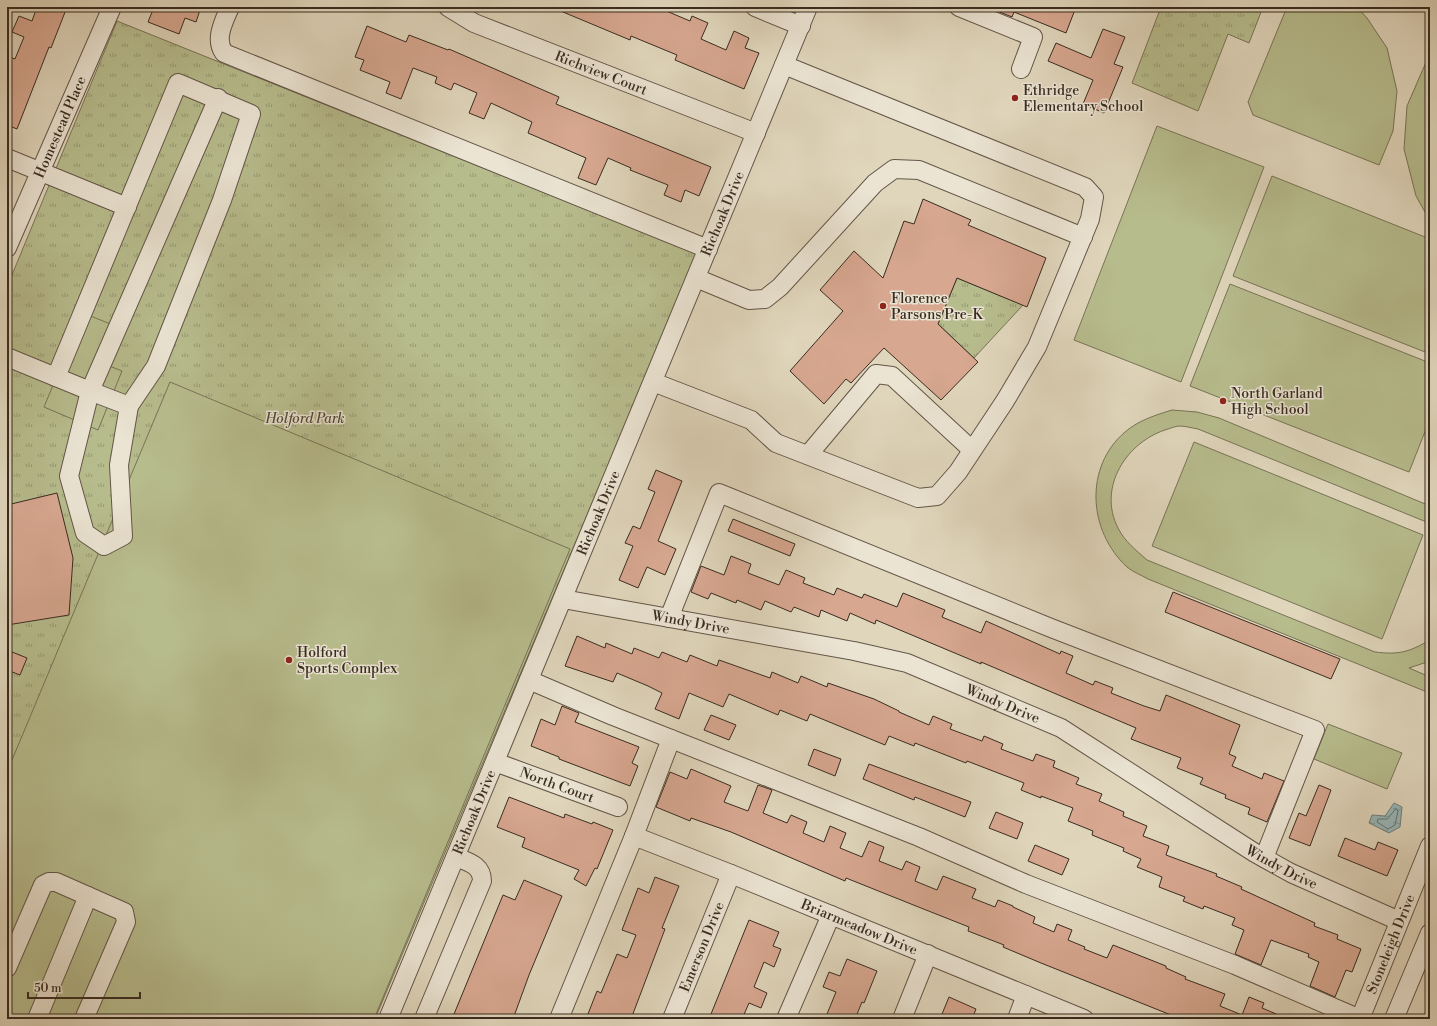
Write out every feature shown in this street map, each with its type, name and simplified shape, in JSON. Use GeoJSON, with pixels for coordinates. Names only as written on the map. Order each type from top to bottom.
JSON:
{"type":"FeatureCollection","features":[{"type":"Feature","properties":{"kind":"street","name":"Homestead Place"},"geometry":{"type":"LineString","coordinates":[[7,248],[39,171],[112,7]]}},
{"type":"Feature","properties":{"kind":"street"},"geometry":{"type":"LineString","coordinates":[[230,7],[223,22],[220,36],[220,46],[224,52],[708,249]]}},
{"type":"Feature","properties":{"kind":"street","name":"Richview Court"},"geometry":{"type":"LineString","coordinates":[[448,7],[474,23],[756,133]]}},
{"type":"Feature","properties":{"kind":"street"},"geometry":{"type":"LineString","coordinates":[[755,7],[801,26]]}},
{"type":"Feature","properties":{"kind":"street","name":"Richoak Drive"},"geometry":{"type":"LineString","coordinates":[[388,1019],[808,7]]}},
{"type":"Feature","properties":{"kind":"street"},"geometry":{"type":"LineString","coordinates":[[959,7],[1033,37],[1021,69]]}},
{"type":"Feature","properties":{"kind":"street"},"geometry":{"type":"LineString","coordinates":[[652,382],[751,420],[776,443],[918,498],[937,496],[958,472],[1037,347],[1083,238],[1090,219],[1094,197],[1085,187],[784,65]]}},
{"type":"Feature","properties":{"kind":"street"},"geometry":{"type":"LineString","coordinates":[[56,377],[178,83],[218,98],[251,114],[222,200],[156,366],[129,406],[119,465],[123,536],[104,546],[85,533],[69,476],[90,391],[218,98]]}},
{"type":"Feature","properties":{"kind":"street"},"geometry":{"type":"LineString","coordinates":[[7,158],[127,207]]}},
{"type":"Feature","properties":{"kind":"street"},"geometry":{"type":"LineString","coordinates":[[696,278],[749,300],[764,299],[780,287],[875,183],[894,169],[919,170],[1083,238]]}},
{"type":"Feature","properties":{"kind":"street"},"geometry":{"type":"LineString","coordinates":[[7,357],[129,406]]}},
{"type":"Feature","properties":{"kind":"street"},"geometry":{"type":"LineString","coordinates":[[808,455],[876,374],[892,376],[972,450]]}},
{"type":"Feature","properties":{"kind":"street"},"geometry":{"type":"LineString","coordinates":[[669,618],[719,493],[1051,628],[1315,730],[1264,858]]}},
{"type":"Feature","properties":{"kind":"street","name":"Windy Drive"},"geometry":{"type":"LineString","coordinates":[[563,599],[854,651],[907,663],[1061,728],[1291,874],[1399,921]]}},
{"type":"Feature","properties":{"kind":"street"},"geometry":{"type":"LineString","coordinates":[[529,680],[671,739],[919,837],[1026,884],[1235,966],[1360,1019]]}},
{"type":"Feature","properties":{"kind":"street"},"geometry":{"type":"LineString","coordinates":[[559,1019],[634,836],[671,739]]}},
{"type":"Feature","properties":{"kind":"street","name":"North Court"},"geometry":{"type":"LineString","coordinates":[[495,762],[618,807]]}},
{"type":"Feature","properties":{"kind":"street","name":"Briarmeadow Drive"},"geometry":{"type":"LineString","coordinates":[[634,836],[928,954],[1084,1019]]}},
{"type":"Feature","properties":{"kind":"street","name":"Stoneleigh Drive"},"geometry":{"type":"LineString","coordinates":[[1360,1019],[1430,846]]}},
{"type":"Feature","properties":{"kind":"street"},"geometry":{"type":"LineString","coordinates":[[424,1019],[482,881],[482,875],[474,864],[456,857]]}},
{"type":"Feature","properties":{"kind":"street","name":"Emerson Drive"},"geometry":{"type":"LineString","coordinates":[[672,1019],[731,874]]}},
{"type":"Feature","properties":{"kind":"street"},"geometry":{"type":"LineString","coordinates":[[7,968],[43,885],[49,882],[56,882],[120,909],[124,912],[126,922],[84,1019]]}},
{"type":"Feature","properties":{"kind":"street"},"geometry":{"type":"LineString","coordinates":[[37,1019],[88,896]]}},
{"type":"Feature","properties":{"kind":"street"},"geometry":{"type":"LineString","coordinates":[[786,1019],[831,915]]}},
{"type":"Feature","properties":{"kind":"street"},"geometry":{"type":"LineString","coordinates":[[1394,1019],[1430,933]]}},
{"type":"Feature","properties":{"kind":"street"},"geometry":{"type":"LineString","coordinates":[[902,1019],[928,954]]}},
{"type":"Feature","properties":{"kind":"street"},"geometry":{"type":"LineString","coordinates":[[1017,1019],[1026,995]]}},
{"type":"Feature","properties":{"kind":"green space"},"geometry":{"type":"Polygon","coordinates":[[[1161,7],[1171,11],[1173,7],[1263,7],[1249,43],[1228,34],[1198,111],[1132,83],[1161,7]]]}},
{"type":"Feature","properties":{"kind":"green space"},"geometry":{"type":"Polygon","coordinates":[[[1287,7],[1357,7],[1367,18],[1387,48],[1397,91],[1393,131],[1379,165],[1253,115],[1248,102],[1287,7]]]}},
{"type":"Feature","properties":{"kind":"green space","name":"Holford Park"},"geometry":{"type":"Polygon","coordinates":[[[117,21],[697,254],[375,1019],[7,1019],[7,287],[117,21]]]}},
{"type":"Feature","properties":{"kind":"green space"},"geometry":{"type":"Polygon","coordinates":[[[1430,53],[1430,221],[1416,196],[1404,149],[1407,106],[1430,53]]]}},
{"type":"Feature","properties":{"kind":"green space"},"geometry":{"type":"Polygon","coordinates":[[[1157,126],[1264,167],[1181,382],[1074,340],[1157,126]]]}},
{"type":"Feature","properties":{"kind":"green space"},"geometry":{"type":"Polygon","coordinates":[[[1272,176],[1430,239],[1430,354],[1233,276],[1272,176]]]}},
{"type":"Feature","properties":{"kind":"green space"},"geometry":{"type":"Polygon","coordinates":[[[957,278],[1023,305],[974,358],[938,324],[957,278]]]}},
{"type":"Feature","properties":{"kind":"green space"},"geometry":{"type":"Polygon","coordinates":[[[1230,284],[1430,363],[1430,419],[1409,472],[1190,386],[1230,284]]]}},
{"type":"Feature","properties":{"kind":"green space"},"geometry":{"type":"Polygon","coordinates":[[[83,313],[123,329],[107,365],[122,371],[98,430],[44,407],[83,313]]]}},
{"type":"Feature","properties":{"kind":"green space","name":"Holford Sports Complex"},"geometry":{"type":"Polygon","coordinates":[[[170,382],[570,549],[374,1019],[7,1019],[7,772],[170,382]]]}},
{"type":"Feature","properties":{"kind":"green space"},"geometry":{"type":"Polygon","coordinates":[[[1172,410],[1197,412],[1219,418],[1430,506],[1430,525],[1424,521],[1198,429],[1180,426],[1153,435],[1140,444],[1129,455],[1120,468],[1114,482],[1111,497],[1112,512],[1118,528],[1131,546],[1147,560],[1375,652],[1404,652],[1430,640],[1430,661],[1409,668],[1430,677],[1430,684],[1427,692],[1148,579],[1127,567],[1114,552],[1104,536],[1098,518],[1096,499],[1097,481],[1103,463],[1112,446],[1125,432],[1142,421],[1172,410]]]}},
{"type":"Feature","properties":{"kind":"green space"},"geometry":{"type":"Polygon","coordinates":[[[1194,442],[1423,535],[1382,639],[1152,546],[1194,442]]]}},
{"type":"Feature","properties":{"kind":"green space"},"geometry":{"type":"Polygon","coordinates":[[[1328,724],[1402,753],[1387,789],[1314,759],[1328,724]]]}},
{"type":"Feature","properties":{"kind":"water"},"geometry":{"type":"Polygon","coordinates":[[[1394,803],[1402,807],[1400,827],[1389,833],[1369,823],[1372,815],[1385,816],[1394,803]]]}},
{"type":"Feature","properties":{"kind":"building"},"geometry":{"type":"Polygon","coordinates":[[[37,7],[67,7],[51,48],[49,47],[17,129],[7,125],[7,56],[15,59],[24,37],[12,32],[19,16],[32,21],[37,7]]]}},
{"type":"Feature","properties":{"kind":"building"},"geometry":{"type":"Polygon","coordinates":[[[154,7],[201,7],[196,22],[185,18],[179,34],[148,22],[154,7]]]}},
{"type":"Feature","properties":{"kind":"building"},"geometry":{"type":"Polygon","coordinates":[[[551,7],[657,7],[690,21],[692,16],[708,23],[701,39],[726,50],[734,31],[749,38],[745,48],[759,53],[744,89],[675,60],[677,55],[631,36],[630,40],[551,7]]]}},
{"type":"Feature","properties":{"kind":"building"},"geometry":{"type":"Polygon","coordinates":[[[987,7],[1076,7],[1066,33],[1014,12],[1012,17],[987,7]]]}},
{"type":"Feature","properties":{"kind":"building"},"geometry":{"type":"Polygon","coordinates":[[[367,26],[406,42],[409,35],[448,50],[449,49],[559,97],[556,104],[711,167],[699,196],[685,190],[681,202],[664,195],[668,185],[630,170],[631,168],[608,158],[596,185],[578,178],[586,158],[528,133],[532,122],[491,103],[484,119],[469,113],[477,93],[454,83],[451,90],[435,83],[437,77],[413,68],[401,99],[386,93],[390,82],[360,70],[364,60],[355,57],[367,26]]]}},
{"type":"Feature","properties":{"kind":"building"},"geometry":{"type":"Polygon","coordinates":[[[1103,29],[1125,37],[1114,64],[1123,67],[1104,113],[1083,104],[1093,80],[1048,61],[1056,43],[1091,58],[1103,29]]]}},
{"type":"Feature","properties":{"kind":"building","name":"Florence Parsons Pre-K"},"geometry":{"type":"Polygon","coordinates":[[[923,199],[971,220],[968,225],[1046,258],[1027,307],[957,278],[938,324],[978,362],[941,400],[884,348],[851,383],[846,379],[824,404],[790,371],[843,311],[820,290],[854,251],[883,278],[904,221],[914,224],[923,199]]]}},
{"type":"Feature","properties":{"kind":"building"},"geometry":{"type":"Polygon","coordinates":[[[656,470],[682,481],[658,541],[676,549],[665,575],[647,567],[638,588],[619,580],[633,546],[625,543],[633,526],[640,529],[655,492],[648,489],[656,470]]]}},
{"type":"Feature","properties":{"kind":"building"},"geometry":{"type":"Polygon","coordinates":[[[57,493],[73,558],[69,615],[7,625],[7,505],[57,493]]]}},
{"type":"Feature","properties":{"kind":"building"},"geometry":{"type":"Polygon","coordinates":[[[733,519],[795,544],[790,556],[728,531],[733,519]]]}},
{"type":"Feature","properties":{"kind":"building"},"geometry":{"type":"Polygon","coordinates":[[[731,556],[751,564],[748,573],[779,585],[786,570],[805,578],[803,583],[834,595],[837,588],[862,598],[864,594],[897,607],[903,593],[945,610],[942,617],[981,633],[986,621],[1060,654],[1061,651],[1073,656],[1066,673],[1093,685],[1095,681],[1113,688],[1111,693],[1144,706],[1160,711],[1166,695],[1240,725],[1229,754],[1236,757],[1232,766],[1262,779],[1264,773],[1284,781],[1267,822],[1248,814],[1250,808],[1225,798],[1226,795],[1200,784],[1203,778],[1177,768],[1181,758],[1131,739],[1136,728],[981,662],[981,664],[876,620],[875,624],[850,613],[847,621],[821,610],[819,617],[794,607],[791,612],[765,601],[761,610],[737,600],[736,603],[711,593],[708,599],[691,592],[701,566],[724,575],[731,556]]]}},
{"type":"Feature","properties":{"kind":"building"},"geometry":{"type":"Polygon","coordinates":[[[1173,592],[1340,659],[1331,679],[1165,612],[1173,592]]]}},
{"type":"Feature","properties":{"kind":"building"},"geometry":{"type":"Polygon","coordinates":[[[577,636],[605,648],[606,643],[632,654],[634,648],[659,658],[662,652],[687,662],[690,655],[717,666],[719,660],[770,678],[772,672],[798,683],[801,676],[827,687],[828,683],[874,699],[929,725],[933,716],[952,724],[950,729],[982,741],[984,736],[1003,744],[1001,749],[1033,761],[1036,754],[1055,761],[1053,767],[1079,778],[1076,784],[1102,794],[1099,801],[1124,812],[1123,816],[1147,826],[1143,836],[1169,846],[1166,855],[1217,874],[1216,876],[1242,887],[1241,889],[1315,923],[1314,926],[1338,935],[1337,939],[1361,949],[1352,972],[1346,970],[1335,997],[1310,986],[1319,962],[1308,957],[1309,954],[1271,940],[1261,965],[1235,954],[1244,930],[1232,925],[1235,918],[1204,906],[1203,909],[1183,901],[1185,897],[1159,887],[1162,877],[1137,867],[1141,859],[1123,851],[1124,848],[1092,835],[1093,831],[1068,821],[1073,808],[1021,790],[1024,783],[967,761],[966,763],[915,743],[914,746],[889,736],[885,745],[810,714],[807,721],[780,710],[778,715],[729,694],[723,707],[689,693],[679,719],[655,709],[662,693],[648,686],[617,673],[613,682],[565,666],[577,636]]]}},
{"type":"Feature","properties":{"kind":"building"},"geometry":{"type":"Polygon","coordinates":[[[7,650],[27,658],[20,675],[7,670],[7,650]]]}},
{"type":"Feature","properties":{"kind":"building"},"geometry":{"type":"Polygon","coordinates":[[[562,706],[579,713],[575,722],[639,747],[632,763],[638,766],[630,786],[559,759],[559,757],[531,746],[541,719],[555,725],[562,706]]]}},
{"type":"Feature","properties":{"kind":"building"},"geometry":{"type":"Polygon","coordinates":[[[711,715],[736,725],[729,740],[704,730],[711,715]]]}},
{"type":"Feature","properties":{"kind":"building"},"geometry":{"type":"Polygon","coordinates":[[[814,749],[841,759],[835,776],[808,765],[814,749]]]}},
{"type":"Feature","properties":{"kind":"building"},"geometry":{"type":"Polygon","coordinates":[[[869,764],[971,802],[965,817],[915,797],[914,800],[863,779],[869,764]]]}},
{"type":"Feature","properties":{"kind":"building"},"geometry":{"type":"Polygon","coordinates":[[[691,769],[731,786],[724,802],[748,811],[758,785],[772,790],[763,813],[787,823],[791,815],[807,822],[803,833],[824,842],[830,826],[846,833],[840,848],[862,857],[869,841],[884,847],[879,861],[902,870],[906,861],[920,867],[915,881],[937,890],[943,876],[976,889],[972,898],[995,907],[998,900],[1013,906],[1035,917],[1033,923],[1054,932],[1057,924],[1072,930],[1068,940],[1085,947],[1084,949],[1107,958],[1113,945],[1166,966],[1166,968],[1186,977],[1185,979],[1225,994],[1220,1006],[1242,1015],[1249,997],[1264,1003],[1262,1008],[1288,1019],[1181,1019],[1003,947],[1004,945],[968,931],[969,927],[846,878],[845,881],[731,832],[691,818],[690,821],[656,807],[670,772],[687,779],[691,769]]]}},
{"type":"Feature","properties":{"kind":"building"},"geometry":{"type":"Polygon","coordinates":[[[1319,785],[1331,790],[1310,846],[1289,838],[1299,813],[1306,816],[1319,785]]]}},
{"type":"Feature","properties":{"kind":"building"},"geometry":{"type":"Polygon","coordinates":[[[509,797],[564,818],[565,814],[592,824],[593,822],[613,830],[597,869],[595,868],[586,886],[574,879],[579,870],[522,847],[525,838],[497,827],[509,797]]]}},
{"type":"Feature","properties":{"kind":"building"},"geometry":{"type":"Polygon","coordinates":[[[996,812],[1023,823],[1017,839],[989,828],[996,812]]]}},
{"type":"Feature","properties":{"kind":"building"},"geometry":{"type":"Polygon","coordinates":[[[1345,838],[1375,850],[1378,842],[1398,850],[1387,876],[1338,856],[1345,838]]]}},
{"type":"Feature","properties":{"kind":"building"},"geometry":{"type":"Polygon","coordinates":[[[1035,845],[1069,859],[1062,875],[1028,861],[1035,845]]]}},
{"type":"Feature","properties":{"kind":"building"},"geometry":{"type":"Polygon","coordinates":[[[655,877],[679,886],[662,928],[665,929],[631,1019],[586,1019],[597,991],[601,993],[617,954],[627,958],[636,935],[622,930],[638,888],[649,893],[655,877]]]}},
{"type":"Feature","properties":{"kind":"building"},"geometry":{"type":"Polygon","coordinates":[[[524,880],[562,896],[529,975],[513,1019],[452,1019],[503,895],[515,900],[524,880]]]}},
{"type":"Feature","properties":{"kind":"building"},"geometry":{"type":"Polygon","coordinates":[[[749,920],[779,932],[773,946],[781,949],[774,967],[764,962],[754,987],[767,993],[761,1008],[749,1003],[742,1019],[709,1019],[749,920]]]}},
{"type":"Feature","properties":{"kind":"building"},"geometry":{"type":"Polygon","coordinates":[[[847,959],[877,971],[864,1003],[862,1002],[855,1019],[825,1019],[836,992],[823,987],[829,972],[840,976],[847,959]]]}},
{"type":"Feature","properties":{"kind":"building"},"geometry":{"type":"Polygon","coordinates":[[[949,997],[976,1009],[972,1019],[940,1019],[949,997]]]}},
{"type":"Feature","properties":{"kind":"place","name":"Ethridge Elementary School"},"geometry":{"type":"Point","coordinates":[1015,98]}},
{"type":"Feature","properties":{"kind":"place","name":"Florence Parsons Pre-K"},"geometry":{"type":"Point","coordinates":[883,306]}},
{"type":"Feature","properties":{"kind":"place","name":"North Garland High School"},"geometry":{"type":"Point","coordinates":[1223,401]}},
{"type":"Feature","properties":{"kind":"place","name":"Holford Sports Complex"},"geometry":{"type":"Point","coordinates":[289,660]}}]}
